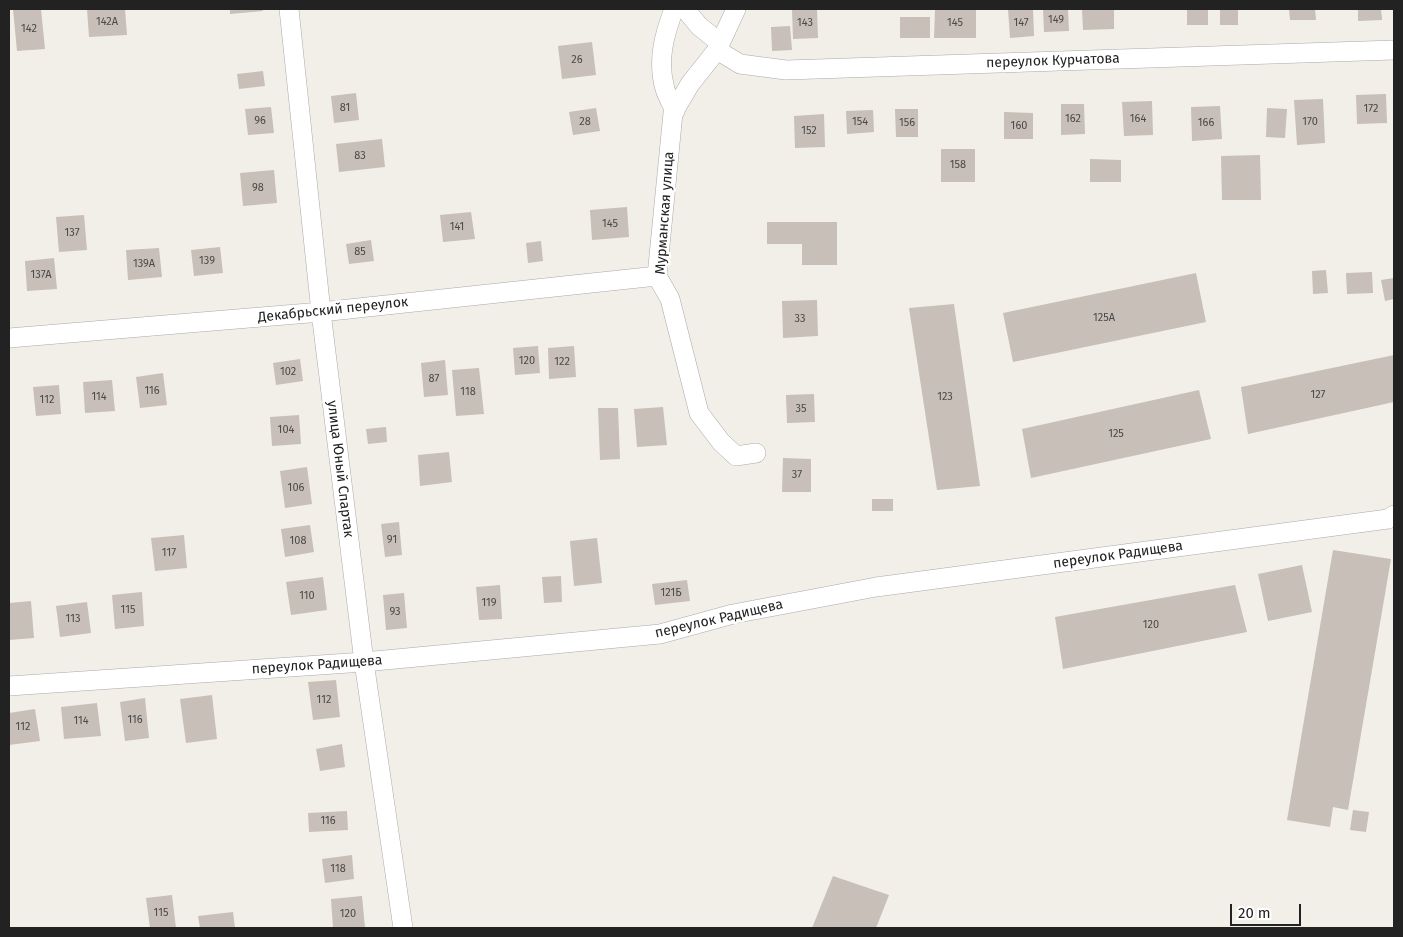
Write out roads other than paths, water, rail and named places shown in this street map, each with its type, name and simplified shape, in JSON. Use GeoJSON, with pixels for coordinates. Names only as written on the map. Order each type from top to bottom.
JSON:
{"type":"FeatureCollection","features":[{"type":"Feature","properties":{"kind":"street","name":"улица Юный Спартак"},"geometry":{"type":"LineString","coordinates":[[289,9],[321,312],[364,662],[402,928]]}},
{"type":"Feature","properties":{"kind":"street"},"geometry":{"type":"LineString","coordinates":[[674,9],[664,35],[661,62],[665,89],[675,111]]}},
{"type":"Feature","properties":{"kind":"street","name":"переулок Курчатова"},"geometry":{"type":"LineString","coordinates":[[685,9],[718,46],[740,64],[786,70],[1394,50]]}},
{"type":"Feature","properties":{"kind":"street","name":"Мурманская улица"},"geometry":{"type":"LineString","coordinates":[[736,9],[730,26],[690,84],[675,111],[657,276],[670,299],[698,413],[721,442],[736,456],[756,454]]}},
{"type":"Feature","properties":{"kind":"street","name":"Декабрьский переулок"},"geometry":{"type":"LineString","coordinates":[[9,338],[321,312],[657,276]]}},
{"type":"Feature","properties":{"kind":"street","name":"переулок Радищева"},"geometry":{"type":"LineString","coordinates":[[9,686],[364,662],[660,634],[733,614],[876,587],[1388,519],[1394,515]]}}]}
